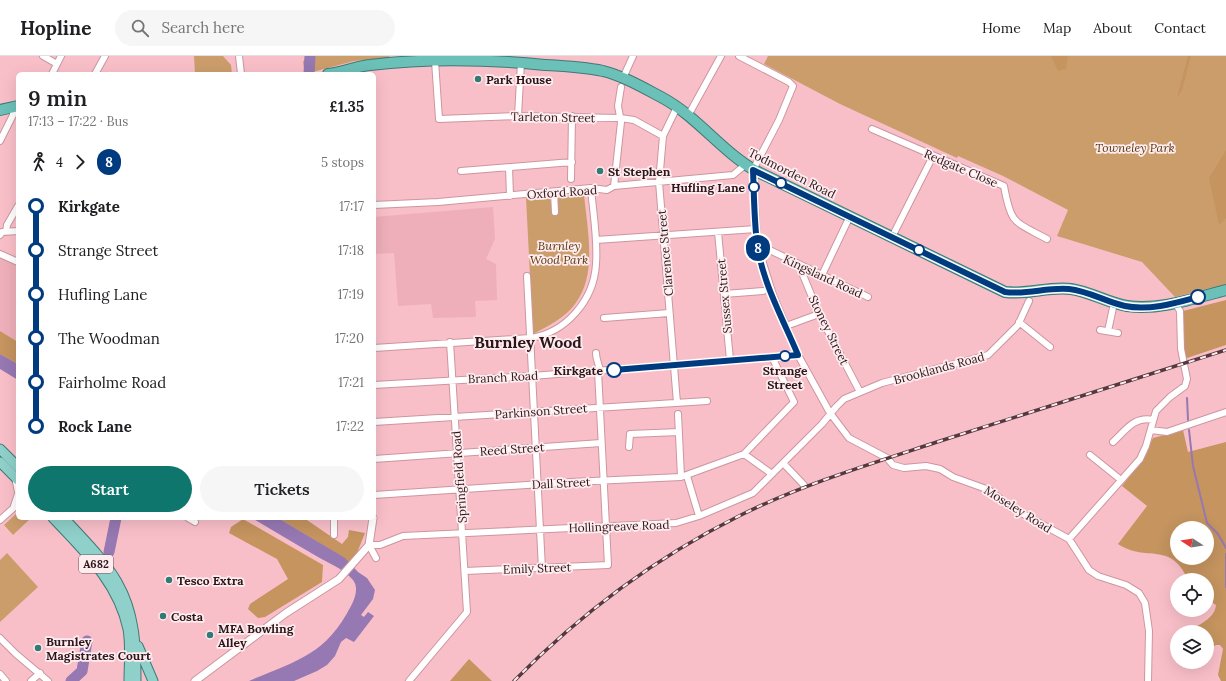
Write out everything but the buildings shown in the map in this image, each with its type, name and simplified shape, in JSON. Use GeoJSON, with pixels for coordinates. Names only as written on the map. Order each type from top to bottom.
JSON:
{"type":"FeatureCollection","features":[{"type":"Feature","properties":{"kind":"highway","name":"Todmorden Road"},"geometry":{"type":"LineString","coordinates":[[346,72],[367,65],[399,59],[435,60],[482,58],[521,62],[533,60],[601,71],[622,83],[677,107],[689,114],[749,167],[1005,292],[1029,294],[1058,288],[1071,289],[1114,303],[1138,307],[1175,303],[1226,290]]}},
{"type":"Feature","properties":{"kind":"highway"},"geometry":{"type":"LineString","coordinates":[[0,109],[16,107]]}},
{"type":"Feature","properties":{"kind":"main road"},"geometry":{"type":"LineString","coordinates":[[0,449],[16,465]]}},
{"type":"Feature","properties":{"kind":"main road"},"geometry":{"type":"LineString","coordinates":[[0,462],[16,479]]}},
{"type":"Feature","properties":{"kind":"main road","name":"A682"},"geometry":{"type":"LineString","coordinates":[[55,520],[101,570],[128,617],[129,681]]}},
{"type":"Feature","properties":{"kind":"main road","name":"A682"},"geometry":{"type":"LineString","coordinates":[[66,520],[106,566],[117,582],[135,637],[146,666],[154,681]]}},
{"type":"Feature","properties":{"kind":"main road","name":"A682"},"geometry":{"type":"LineString","coordinates":[[135,637],[136,681]]}},
{"type":"Feature","properties":{"kind":"street"},"geometry":{"type":"LineString","coordinates":[[43,56],[57,64]]}},
{"type":"Feature","properties":{"kind":"street"},"geometry":{"type":"LineString","coordinates":[[53,72],[61,56]]}},
{"type":"Feature","properties":{"kind":"street"},"geometry":{"type":"LineString","coordinates":[[96,72],[105,56]]}},
{"type":"Feature","properties":{"kind":"street"},"geometry":{"type":"LineString","coordinates":[[239,56],[241,72]]}},
{"type":"Feature","properties":{"kind":"street"},"geometry":{"type":"LineString","coordinates":[[614,186],[620,118],[618,106],[622,83],[633,56]]}},
{"type":"Feature","properties":{"kind":"street"},"geometry":{"type":"LineString","coordinates":[[689,114],[721,56]]}},
{"type":"Feature","properties":{"kind":"street"},"geometry":{"type":"LineString","coordinates":[[739,56],[789,82],[793,86],[792,91],[749,167],[757,244],[762,266],[798,355],[830,413]]}},
{"type":"Feature","properties":{"kind":"street","name":"Tarleton Street"},"geometry":{"type":"LineString","coordinates":[[435,60],[439,119],[518,116],[620,118],[634,120],[663,136]]}},
{"type":"Feature","properties":{"kind":"street"},"geometry":{"type":"LineString","coordinates":[[518,116],[521,62]]}},
{"type":"Feature","properties":{"kind":"street"},"geometry":{"type":"LineString","coordinates":[[0,141],[16,107]]}},
{"type":"Feature","properties":{"kind":"street","name":"Clarence Street"},"geometry":{"type":"LineString","coordinates":[[677,107],[663,136],[659,182],[677,403]]}},
{"type":"Feature","properties":{"kind":"street"},"geometry":{"type":"LineString","coordinates":[[571,179],[572,116]]}},
{"type":"Feature","properties":{"kind":"street","name":"Redgate Close"},"geometry":{"type":"LineString","coordinates":[[872,129],[1004,186],[1008,211],[1016,222],[1047,239]]}},
{"type":"Feature","properties":{"kind":"street"},"geometry":{"type":"LineString","coordinates":[[892,236],[933,156]]}},
{"type":"Feature","properties":{"kind":"street"},"geometry":{"type":"LineString","coordinates":[[461,171],[572,162]]}},
{"type":"Feature","properties":{"kind":"street"},"geometry":{"type":"LineString","coordinates":[[509,167],[510,196]]}},
{"type":"Feature","properties":{"kind":"street","name":"Oxford Road"},"geometry":{"type":"LineString","coordinates":[[376,205],[510,196],[591,188],[607,190],[614,186],[733,175],[749,167]]}},
{"type":"Feature","properties":{"kind":"street"},"geometry":{"type":"LineString","coordinates":[[376,348],[540,337],[561,326],[575,314],[582,304],[591,284],[596,265],[596,240],[591,188]]}},
{"type":"Feature","properties":{"kind":"street"},"geometry":{"type":"LineString","coordinates":[[554,192],[555,212]]}},
{"type":"Feature","properties":{"kind":"street"},"geometry":{"type":"LineString","coordinates":[[3,233],[16,209]]}},
{"type":"Feature","properties":{"kind":"street"},"geometry":{"type":"LineString","coordinates":[[822,276],[850,216]]}},
{"type":"Feature","properties":{"kind":"street"},"geometry":{"type":"LineString","coordinates":[[596,240],[756,229]]}},
{"type":"Feature","properties":{"kind":"street"},"geometry":{"type":"LineString","coordinates":[[3,233],[16,231]]}},
{"type":"Feature","properties":{"kind":"street","name":"Sussex Street"},"geometry":{"type":"LineString","coordinates":[[718,232],[730,360]]}},
{"type":"Feature","properties":{"kind":"street","name":"Kingsland Road"},"geometry":{"type":"LineString","coordinates":[[757,244],[868,297]]}},
{"type":"Feature","properties":{"kind":"street"},"geometry":{"type":"LineString","coordinates":[[0,254],[16,261]]}},
{"type":"Feature","properties":{"kind":"street","name":"Stoney Street"},"geometry":{"type":"LineString","coordinates":[[803,266],[803,275],[819,314],[860,392]]}},
{"type":"Feature","properties":{"kind":"street"},"geometry":{"type":"LineString","coordinates":[[527,276],[542,569]]}},
{"type":"Feature","properties":{"kind":"street"},"geometry":{"type":"LineString","coordinates":[[724,294],[764,291]]}},
{"type":"Feature","properties":{"kind":"street","name":"Brooklands Road"},"geometry":{"type":"LineString","coordinates":[[830,413],[844,399],[860,392],[896,379],[988,355],[1019,322],[1028,301]]}},
{"type":"Feature","properties":{"kind":"street"},"geometry":{"type":"LineString","coordinates":[[1108,331],[1114,303]]}},
{"type":"Feature","properties":{"kind":"street"},"geometry":{"type":"LineString","coordinates":[[1069,540],[1140,459],[1146,446],[1158,407],[1185,386],[1187,379],[1181,349],[1180,311],[1175,303]]}},
{"type":"Feature","properties":{"kind":"street"},"geometry":{"type":"LineString","coordinates":[[604,318],[669,313]]}},
{"type":"Feature","properties":{"kind":"street"},"geometry":{"type":"LineString","coordinates":[[786,326],[819,314]]}},
{"type":"Feature","properties":{"kind":"street"},"geometry":{"type":"LineString","coordinates":[[1019,322],[1050,347]]}},
{"type":"Feature","properties":{"kind":"street"},"geometry":{"type":"LineString","coordinates":[[1100,330],[1118,333]]}},
{"type":"Feature","properties":{"kind":"street","name":"Springfield Road"},"geometry":{"type":"LineString","coordinates":[[409,681],[467,612],[450,342]]}},
{"type":"Feature","properties":{"kind":"street"},"geometry":{"type":"LineString","coordinates":[[596,353],[596,362],[599,366],[599,408],[605,526]]}},
{"type":"Feature","properties":{"kind":"street","name":"Branch Road"},"geometry":{"type":"LineString","coordinates":[[376,385],[532,376],[798,355]]}},
{"type":"Feature","properties":{"kind":"street"},"geometry":{"type":"LineString","coordinates":[[772,357],[794,402],[744,454],[772,474]]}},
{"type":"Feature","properties":{"kind":"street","name":"Parkinson Street"},"geometry":{"type":"LineString","coordinates":[[376,422],[707,401]]}},
{"type":"Feature","properties":{"kind":"street"},"geometry":{"type":"LineString","coordinates":[[1151,430],[1167,432],[1226,412]]}},
{"type":"Feature","properties":{"kind":"street","name":"Moseley Road"},"geometry":{"type":"LineString","coordinates":[[830,413],[849,438],[887,458],[893,465],[904,468],[926,466],[940,469],[953,477],[989,490],[1012,508],[1069,540],[1090,570],[1098,576],[1126,585],[1139,593],[1145,603],[1149,631],[1148,681]]}},
{"type":"Feature","properties":{"kind":"street","name":"Hollingreave Road"},"geometry":{"type":"LineString","coordinates":[[369,545],[380,545],[403,536],[676,523],[699,516],[753,493],[822,424],[830,413]]}},
{"type":"Feature","properties":{"kind":"street"},"geometry":{"type":"LineString","coordinates":[[678,414],[684,476],[699,516]]}},
{"type":"Feature","properties":{"kind":"street"},"geometry":{"type":"LineString","coordinates":[[1113,442],[1134,422],[1144,418],[1153,420]]}},
{"type":"Feature","properties":{"kind":"street"},"geometry":{"type":"LineString","coordinates":[[629,447],[630,434],[679,432]]}},
{"type":"Feature","properties":{"kind":"street","name":"Reed Street"},"geometry":{"type":"LineString","coordinates":[[376,459],[601,443]]}},
{"type":"Feature","properties":{"kind":"street","name":"Dall Street"},"geometry":{"type":"LineString","coordinates":[[376,495],[684,476],[744,454]]}},
{"type":"Feature","properties":{"kind":"street"},"geometry":{"type":"LineString","coordinates":[[1090,455],[1122,480]]}},
{"type":"Feature","properties":{"kind":"street"},"geometry":{"type":"LineString","coordinates":[[783,463],[804,485]]}},
{"type":"Feature","properties":{"kind":"street"},"geometry":{"type":"LineString","coordinates":[[12,510],[16,503]]}},
{"type":"Feature","properties":{"kind":"street"},"geometry":{"type":"LineString","coordinates":[[0,520],[16,506]]}},
{"type":"Feature","properties":{"kind":"street"},"geometry":{"type":"LineString","coordinates":[[192,520],[195,522]]}},
{"type":"Feature","properties":{"kind":"street"},"geometry":{"type":"LineString","coordinates":[[334,520],[334,535]]}},
{"type":"Feature","properties":{"kind":"street"},"geometry":{"type":"LineString","coordinates":[[195,681],[286,613],[339,579],[369,545],[373,520]]}},
{"type":"Feature","properties":{"kind":"street","name":"Emily Street"},"geometry":{"type":"LineString","coordinates":[[465,571],[542,569],[608,565],[605,526]]}},
{"type":"Feature","properties":{"kind":"street"},"geometry":{"type":"LineString","coordinates":[[369,545],[376,558]]}},
{"type":"Feature","properties":{"kind":"street"},"geometry":{"type":"LineString","coordinates":[[0,638],[16,654],[48,681]]}},
{"type":"Feature","properties":{"kind":"street"},"geometry":{"type":"LineString","coordinates":[[31,681],[40,673]]}},
{"type":"Feature","properties":{"kind":"street"},"geometry":{"type":"LineString","coordinates":[[0,674],[6,681]]}},
{"type":"Feature","properties":{"kind":"shaded area"},"geometry":{"type":"Polygon","coordinates":[[[1051,56],[1068,56],[1066,69],[1058,71],[1051,56]]]}},
{"type":"Feature","properties":{"kind":"shaded area"},"geometry":{"type":"Polygon","coordinates":[[[1188,56],[1191,56],[1182,90],[1177,98],[1188,56]]]}},
{"type":"Feature","properties":{"kind":"shaded area"},"geometry":{"type":"Polygon","coordinates":[[[1226,150],[1226,218],[1219,225],[1209,178],[1226,150]]]}},
{"type":"Feature","properties":{"kind":"shaded area"},"geometry":{"type":"Polygon","coordinates":[[[493,207],[495,239],[486,259],[496,264],[497,300],[475,301],[476,317],[433,318],[431,304],[398,306],[394,253],[376,254],[376,217],[493,207]]]}},
{"type":"Feature","properties":{"kind":"shaded area"},"geometry":{"type":"Polygon","coordinates":[[[0,255],[16,264],[16,341],[0,331],[0,255]]]}},
{"type":"Feature","properties":{"kind":"shaded area"},"geometry":{"type":"Polygon","coordinates":[[[1226,300],[1226,345],[1184,359],[1183,311],[1226,300]]]}},
{"type":"Feature","properties":{"kind":"shaded area"},"geometry":{"type":"Polygon","coordinates":[[[0,331],[16,341],[16,363],[0,354],[0,331]]]}},
{"type":"Feature","properties":{"kind":"shaded area"},"geometry":{"type":"Polygon","coordinates":[[[0,354],[16,363],[16,379],[0,369],[0,354]]]}},
{"type":"Feature","properties":{"kind":"shaded area"},"geometry":{"type":"Polygon","coordinates":[[[1183,430],[1188,452],[1226,442],[1226,681],[1221,681],[1218,675],[1223,649],[1220,645],[1214,646],[1214,625],[1198,625],[1210,617],[1214,617],[1216,605],[1214,604],[1214,573],[1184,573],[1178,565],[1214,565],[1214,521],[1170,521],[1170,558],[1157,554],[1138,552],[1118,544],[1147,506],[1122,486],[1141,462],[1153,438],[1183,430]]]}},
{"type":"Feature","properties":{"kind":"shaded area"},"geometry":{"type":"Polygon","coordinates":[[[242,520],[245,520],[323,565],[322,582],[265,617],[258,618],[248,609],[250,604],[288,579],[277,559],[229,533],[231,527],[242,520]]]}},
{"type":"Feature","properties":{"kind":"shaded area"},"geometry":{"type":"Polygon","coordinates":[[[255,520],[281,520],[345,558],[358,572],[367,578],[375,590],[373,599],[361,615],[364,617],[368,612],[374,616],[354,642],[346,638],[341,642],[335,656],[327,665],[317,671],[294,681],[249,681],[296,661],[320,646],[331,636],[351,606],[356,593],[356,586],[353,580],[341,570],[255,520]]]}},
{"type":"Feature","properties":{"kind":"shaded area"},"geometry":{"type":"Polygon","coordinates":[[[281,520],[307,520],[342,544],[348,537],[349,530],[365,533],[357,553],[348,563],[344,558],[281,520]]]}},
{"type":"Feature","properties":{"kind":"shaded area"},"geometry":{"type":"Polygon","coordinates":[[[469,659],[492,681],[450,681],[469,659]]]}},
{"type":"Feature","properties":{"kind":"green space"},"geometry":{"type":"Polygon","coordinates":[[[194,56],[223,56],[231,65],[232,72],[195,72],[194,56]]]}},
{"type":"Feature","properties":{"kind":"green space"},"geometry":{"type":"Polygon","coordinates":[[[306,56],[390,56],[388,58],[354,61],[313,72],[305,72],[303,62],[306,56]]]}},
{"type":"Feature","properties":{"kind":"green space","name":"Towneley Park"},"geometry":{"type":"Polygon","coordinates":[[[768,56],[1226,56],[1226,284],[1175,297],[1142,262],[1057,236],[1068,210],[1003,176],[958,156],[957,158],[840,104],[764,64],[768,56]]]}},
{"type":"Feature","properties":{"kind":"green space","name":"Burnley Wood Park"},"geometry":{"type":"Polygon","coordinates":[[[584,194],[589,236],[589,265],[587,279],[582,292],[571,309],[556,321],[533,334],[526,198],[584,194]]]}},
{"type":"Feature","properties":{"kind":"green space"},"geometry":{"type":"Polygon","coordinates":[[[16,514],[16,520],[29,520],[13,535],[4,525],[16,514]]]}},
{"type":"Feature","properties":{"kind":"green space"},"geometry":{"type":"Polygon","coordinates":[[[7,553],[38,587],[0,622],[0,560],[7,553]]]}},
{"type":"Feature","properties":{"kind":"waterway"},"geometry":{"type":"LineString","coordinates":[[309,72],[310,56]]}},
{"type":"Feature","properties":{"kind":"waterway"},"geometry":{"type":"LineString","coordinates":[[1187,398],[1188,420]]}},
{"type":"Feature","properties":{"kind":"waterway"},"geometry":{"type":"LineString","coordinates":[[1189,430],[1193,466],[1207,523],[1218,534],[1226,548]]}},
{"type":"Feature","properties":{"kind":"waterway"},"geometry":{"type":"LineString","coordinates":[[109,552],[116,520]]}},
{"type":"Feature","properties":{"kind":"waterway"},"geometry":{"type":"LineString","coordinates":[[1226,554],[1226,587]]}},
{"type":"Feature","properties":{"kind":"waterway"},"geometry":{"type":"LineString","coordinates":[[71,681],[82,671],[87,641]]}},
{"type":"Feature","properties":{"kind":"railway"},"geometry":{"type":"LineString","coordinates":[[514,681],[565,633],[619,590],[678,550],[739,516],[787,494],[861,467],[1226,350]]}},
{"type":"Feature","properties":{"kind":"bus line","name":"8"},"geometry":{"type":"LineString","coordinates":[[614,370],[798,355],[762,266],[757,244],[753,170],[892,236],[989,286],[1005,292],[1029,294],[1058,288],[1071,289],[1082,291],[1114,303],[1138,307],[1158,306],[1198,297]]}},
{"type":"Feature","properties":{"kind":"place","name":"Park House"},"geometry":{"type":"Point","coordinates":[478,79]}},
{"type":"Feature","properties":{"kind":"place","name":"St Stephen"},"geometry":{"type":"Point","coordinates":[600,171]}},
{"type":"Feature","properties":{"kind":"place","name":"Hufling Lane"},"geometry":{"type":"Point","coordinates":[754,187]}},
{"type":"Feature","properties":{"kind":"place","name":"Strange Street"},"geometry":{"type":"Point","coordinates":[785,356]}},
{"type":"Feature","properties":{"kind":"place","name":"Kirkgate"},"geometry":{"type":"Point","coordinates":[614,370]}},
{"type":"Feature","properties":{"kind":"place","name":"Tesco Extra"},"geometry":{"type":"Point","coordinates":[169,580]}},
{"type":"Feature","properties":{"kind":"place","name":"Costa"},"geometry":{"type":"Point","coordinates":[163,616]}},
{"type":"Feature","properties":{"kind":"place","name":"MFA Bowling Alley"},"geometry":{"type":"Point","coordinates":[210,635]}},
{"type":"Feature","properties":{"kind":"place","name":"Burnley Magistrates Court"},"geometry":{"type":"Point","coordinates":[38,648]}},
{"type":"Feature","properties":{"kind":"district","name":"Burnley Wood"},"geometry":{"type":"Point","coordinates":[528,342]}}]}
